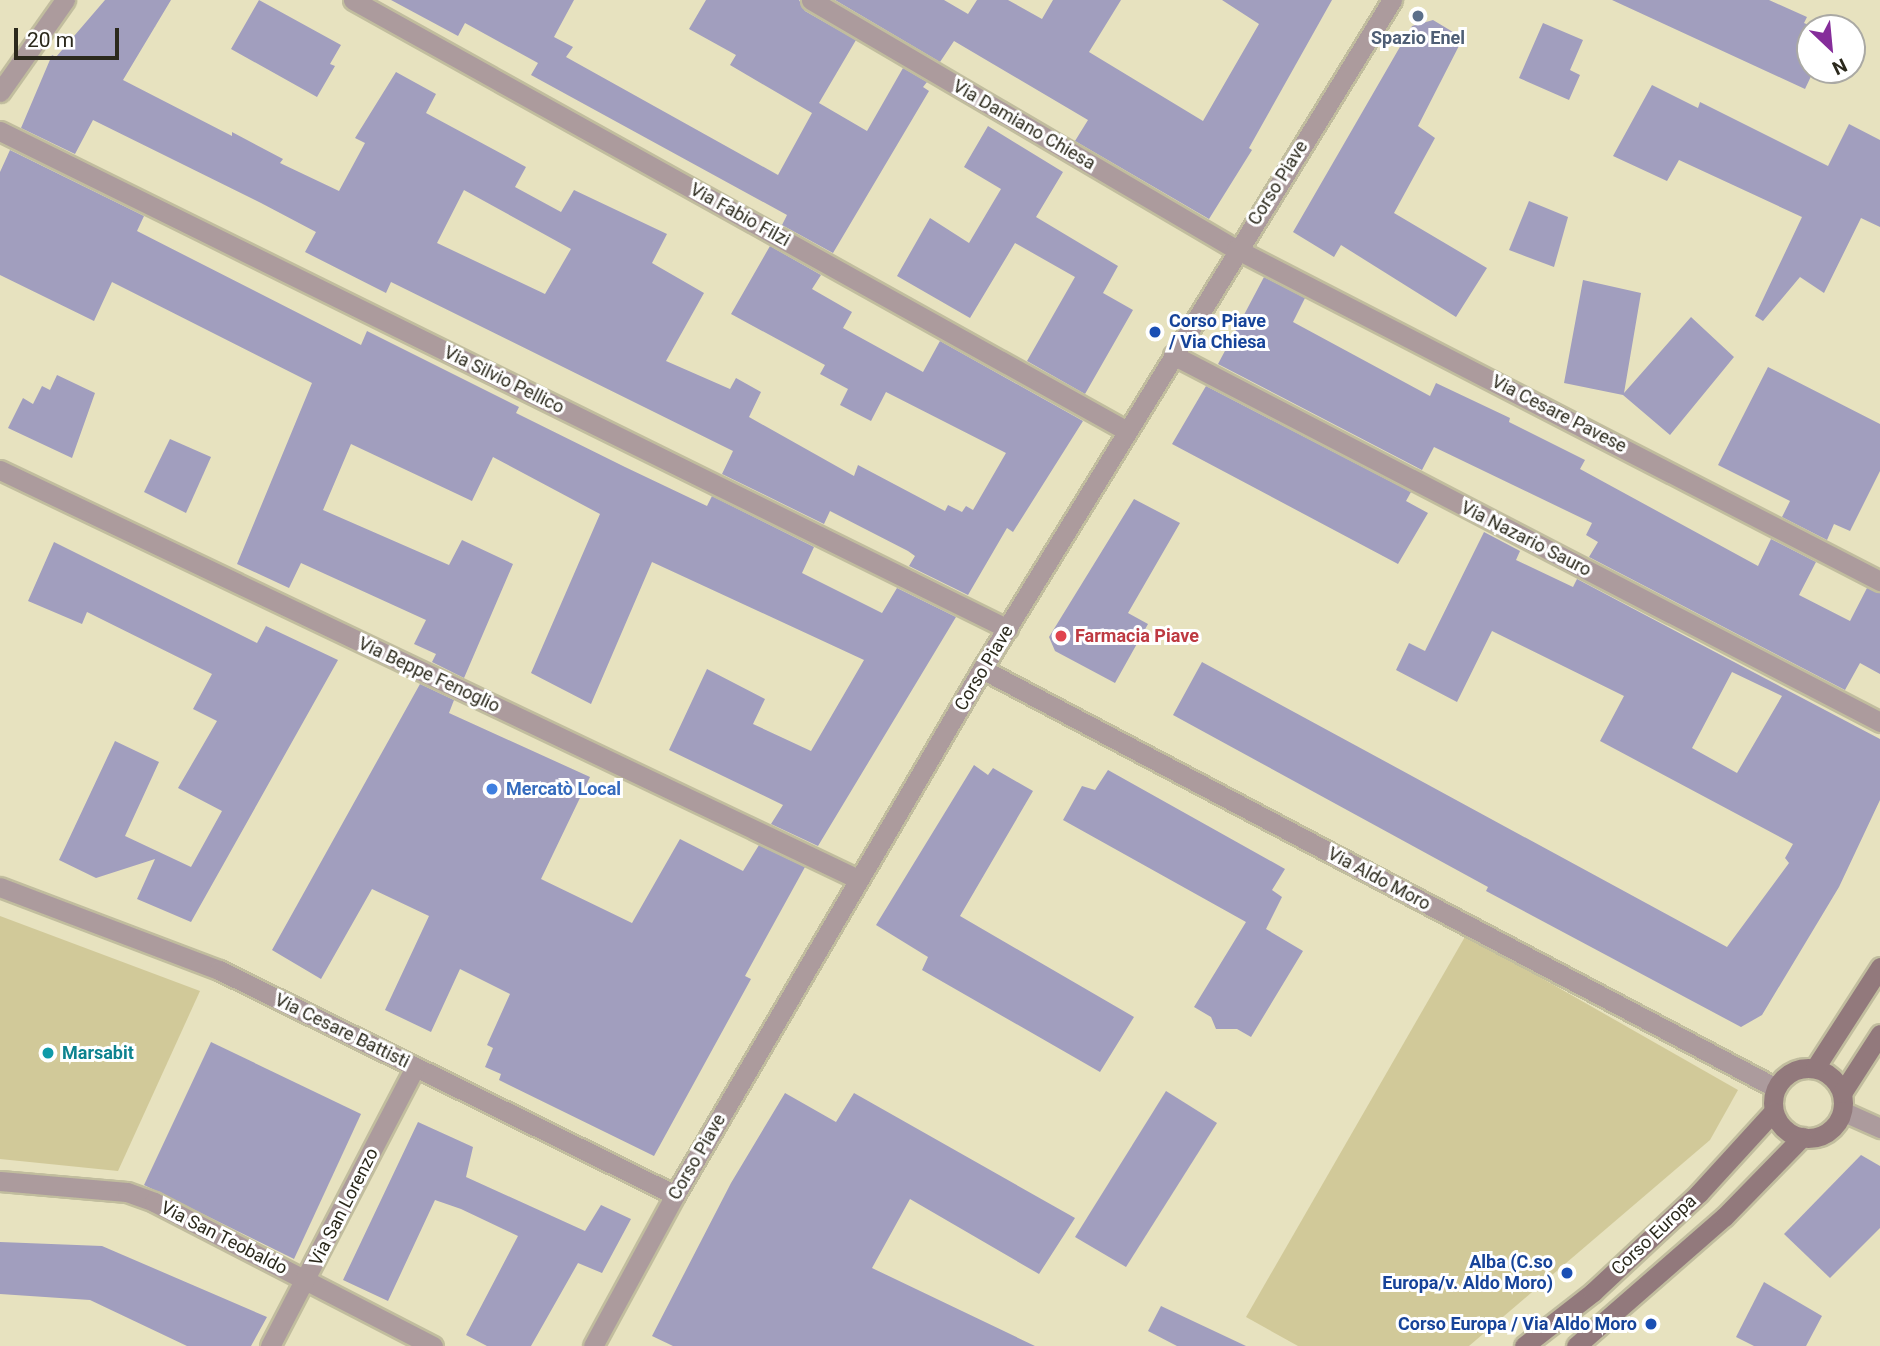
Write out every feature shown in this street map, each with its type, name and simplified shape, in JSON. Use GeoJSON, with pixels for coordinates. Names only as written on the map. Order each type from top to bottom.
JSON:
{"type":"FeatureCollection","features":[{"type":"Feature","properties":{"kind":"main road"},"geometry":{"type":"LineString","coordinates":[[1815,1068],[1880,967]]}},
{"type":"Feature","properties":{"kind":"main road","name":"Corso Europa"},"geometry":{"type":"LineString","coordinates":[[1576,1346],[1724,1217],[1802,1137],[1830,1130],[1842,1102],[1880,1034]]}},
{"type":"Feature","properties":{"kind":"main road"},"geometry":{"type":"LineString","coordinates":[[1802,1137],[1784,1130],[1773,1112],[1776,1088],[1793,1071],[1815,1068],[1834,1079],[1842,1102]]}},
{"type":"Feature","properties":{"kind":"main road","name":"Corso Europa"},"geometry":{"type":"LineString","coordinates":[[1524,1346],[1593,1292],[1699,1193],[1773,1112]]}},
{"type":"Feature","properties":{"kind":"street"},"geometry":{"type":"LineString","coordinates":[[0,92],[65,0]]}},
{"type":"Feature","properties":{"kind":"street","name":"Via Fabio Filzi"},"geometry":{"type":"LineString","coordinates":[[353,0],[1127,431]]}},
{"type":"Feature","properties":{"kind":"street","name":"Via Damiano Chiesa"},"geometry":{"type":"LineString","coordinates":[[811,0],[1236,249]]}},
{"type":"Feature","properties":{"kind":"street","name":"Corso Piave"},"geometry":{"type":"LineString","coordinates":[[595,1343],[675,1195],[982,669],[1236,249],[1392,0]]}},
{"type":"Feature","properties":{"kind":"street","name":"Via Silvio Pellico"},"geometry":{"type":"LineString","coordinates":[[0,131],[1008,629]]}},
{"type":"Feature","properties":{"kind":"street","name":"Via Cesare Pavese"},"geometry":{"type":"LineString","coordinates":[[1236,249],[1880,581]]}},
{"type":"Feature","properties":{"kind":"street","name":"Via Nazario Sauro"},"geometry":{"type":"LineString","coordinates":[[1173,355],[1880,722]]}},
{"type":"Feature","properties":{"kind":"street","name":"Via Beppe Fenoglio"},"geometry":{"type":"LineString","coordinates":[[0,470],[858,879]]}},
{"type":"Feature","properties":{"kind":"street","name":"Via Aldo Moro"},"geometry":{"type":"LineString","coordinates":[[982,669],[1776,1088]]}},
{"type":"Feature","properties":{"kind":"street","name":"Via Cesare Battisti"},"geometry":{"type":"LineString","coordinates":[[0,887],[226,974],[675,1195]]}},
{"type":"Feature","properties":{"kind":"street","name":"Via San Lorenzo"},"geometry":{"type":"LineString","coordinates":[[270,1346],[307,1281],[415,1067]]}},
{"type":"Feature","properties":{"kind":"street"},"geometry":{"type":"LineString","coordinates":[[1842,1102],[1880,1128]]}},
{"type":"Feature","properties":{"kind":"street","name":"Via San Teobaldo"},"geometry":{"type":"LineString","coordinates":[[0,1181],[127,1192],[433,1346]]}},
{"type":"Feature","properties":{"kind":"shaded area"},"geometry":{"type":"Polygon","coordinates":[[[0,916],[200,991],[118,1171],[0,1159],[0,916]]]}},
{"type":"Feature","properties":{"kind":"shaded area"},"geometry":{"type":"Polygon","coordinates":[[[1466,935],[1738,1090],[1710,1140],[1469,1346],[1298,1346],[1246,1317],[1466,935]]]}},
{"type":"Feature","properties":{"kind":"building"},"geometry":{"type":"Polygon","coordinates":[[[105,0],[171,0],[123,80],[232,136],[232,132],[283,159],[280,163],[339,191],[365,143],[355,138],[396,72],[436,94],[426,113],[526,167],[515,187],[561,212],[574,190],[667,234],[652,263],[704,293],[666,361],[730,389],[736,378],[761,392],[749,417],[854,476],[858,465],[945,511],[948,505],[962,512],[966,506],[973,510],[1006,453],[886,392],[871,421],[840,405],[848,389],[820,374],[825,365],[731,314],[770,246],[821,275],[812,289],[852,312],[843,328],[923,372],[940,341],[1083,421],[1013,532],[1007,528],[968,595],[909,566],[915,556],[908,551],[830,511],[824,524],[722,474],[733,451],[391,282],[386,293],[305,252],[316,232],[93,120],[75,154],[21,128],[52,55],[56,57],[105,0]],[[464,190],[437,243],[545,294],[571,249],[464,190]]]}},
{"type":"Feature","properties":{"kind":"building"},"geometry":{"type":"Polygon","coordinates":[[[259,0],[341,45],[330,64],[335,66],[317,97],[231,49],[259,0]]]}},
{"type":"Feature","properties":{"kind":"building"},"geometry":{"type":"Polygon","coordinates":[[[391,0],[574,0],[554,37],[573,47],[566,57],[778,175],[812,113],[730,65],[736,55],[689,29],[706,0],[799,0],[805,11],[856,40],[819,103],[867,131],[903,68],[927,82],[923,87],[929,91],[833,253],[782,225],[787,215],[531,75],[538,63],[465,23],[458,36],[391,0]]]}},
{"type":"Feature","properties":{"kind":"building"},"geometry":{"type":"Polygon","coordinates":[[[835,0],[944,0],[968,14],[977,0],[1008,0],[1042,19],[1053,0],[1121,0],[1089,52],[1203,121],[1259,24],[1222,0],[1332,0],[1249,148],[1252,150],[1209,219],[1075,141],[1088,120],[954,41],[940,62],[835,0]]]}},
{"type":"Feature","properties":{"kind":"building"},"geometry":{"type":"Polygon","coordinates":[[[1612,0],[1769,0],[1800,14],[1796,14],[1796,84],[1807,84],[1805,89],[1612,0]]]}},
{"type":"Feature","properties":{"kind":"building"},"geometry":{"type":"Polygon","coordinates":[[[1433,20],[1463,38],[1418,126],[1435,138],[1394,213],[1487,268],[1456,317],[1341,245],[1334,257],[1293,232],[1412,26],[1433,20]]]}},
{"type":"Feature","properties":{"kind":"building"},"geometry":{"type":"Polygon","coordinates":[[[1543,23],[1583,40],[1570,70],[1580,75],[1569,100],[1519,78],[1543,23]]]}},
{"type":"Feature","properties":{"kind":"building"},"geometry":{"type":"Polygon","coordinates":[[[1652,85],[1698,108],[1700,102],[1828,166],[1849,124],[1880,140],[1880,227],[1861,218],[1824,293],[1800,277],[1763,321],[1755,316],[1802,217],[1679,160],[1667,181],[1613,156],[1652,85]]]}},
{"type":"Feature","properties":{"kind":"building"},"geometry":{"type":"Polygon","coordinates":[[[988,126],[1063,172],[1036,217],[1118,266],[1103,293],[1133,310],[1085,394],[1027,361],[1075,277],[1015,243],[970,318],[897,276],[930,218],[969,243],[1001,189],[964,167],[988,126]]]}},
{"type":"Feature","properties":{"kind":"building"},"geometry":{"type":"Polygon","coordinates":[[[10,150],[144,216],[137,231],[361,345],[367,331],[519,407],[516,413],[625,467],[707,506],[712,496],[814,547],[802,573],[882,613],[897,588],[956,617],[818,846],[771,824],[783,805],[669,750],[707,669],[765,699],[753,724],[811,751],[864,660],[652,562],[591,704],[531,673],[600,514],[493,457],[472,501],[351,444],[323,510],[449,565],[462,540],[513,564],[464,678],[432,662],[436,654],[414,644],[426,620],[301,563],[289,588],[237,564],[312,383],[112,282],[94,321],[0,275],[0,172],[10,150]]]}},
{"type":"Feature","properties":{"kind":"building"},"geometry":{"type":"Polygon","coordinates":[[[1529,201],[1568,217],[1554,267],[1509,250],[1529,201]]]}},
{"type":"Feature","properties":{"kind":"building"},"geometry":{"type":"Polygon","coordinates":[[[1264,277],[1305,298],[1293,322],[1430,396],[1436,383],[1510,418],[1509,422],[1585,460],[1580,469],[1758,566],[1771,539],[1816,562],[1799,595],[1850,621],[1867,588],[1880,593],[1880,674],[1860,663],[1845,690],[1589,557],[1598,542],[1586,535],[1592,523],[1434,447],[1422,470],[1218,364],[1264,277]]]}},
{"type":"Feature","properties":{"kind":"building"},"geometry":{"type":"Polygon","coordinates":[[[1583,280],[1641,293],[1624,393],[1691,317],[1734,357],[1670,435],[1623,395],[1564,383],[1583,280]]]}},
{"type":"Feature","properties":{"kind":"building"},"geometry":{"type":"Polygon","coordinates":[[[1768,367],[1880,424],[1880,471],[1850,531],[1834,524],[1827,540],[1782,517],[1790,501],[1718,465],[1768,367]]]}},
{"type":"Feature","properties":{"kind":"building"},"geometry":{"type":"Polygon","coordinates":[[[57,375],[95,393],[72,458],[8,428],[23,398],[33,404],[42,386],[50,390],[57,375]]]}},
{"type":"Feature","properties":{"kind":"building"},"geometry":{"type":"Polygon","coordinates":[[[1206,386],[1411,492],[1406,501],[1428,513],[1398,564],[1172,444],[1206,386]]]}},
{"type":"Feature","properties":{"kind":"building"},"geometry":{"type":"Polygon","coordinates":[[[170,439],[211,457],[186,513],[144,492],[170,439]]]}},
{"type":"Feature","properties":{"kind":"building"},"geometry":{"type":"Polygon","coordinates":[[[1134,499],[1180,523],[1128,613],[1148,624],[1115,683],[1055,651],[1049,637],[1134,499]]]}},
{"type":"Feature","properties":{"kind":"building"},"geometry":{"type":"Polygon","coordinates":[[[1484,532],[1520,551],[1516,560],[1573,587],[1577,579],[1880,739],[1880,800],[1839,887],[1762,1015],[1741,1027],[1486,891],[1488,887],[1173,715],[1202,662],[1727,947],[1789,863],[1785,858],[1793,844],[1600,741],[1624,696],[1492,631],[1457,702],[1396,670],[1409,643],[1425,651],[1484,532]],[[1732,672],[1692,748],[1737,773],[1782,696],[1732,672]]]}},
{"type":"Feature","properties":{"kind":"building"},"geometry":{"type":"Polygon","coordinates":[[[54,542],[257,643],[266,626],[338,660],[191,922],[137,899],[155,859],[96,878],[59,860],[115,741],[159,762],[125,836],[191,867],[222,811],[178,788],[217,721],[193,709],[212,674],[87,612],[82,624],[28,601],[54,542]]]}},
{"type":"Feature","properties":{"kind":"building"},"geometry":{"type":"Polygon","coordinates":[[[420,684],[454,700],[449,713],[590,777],[541,879],[632,923],[680,839],[743,871],[759,845],[805,867],[745,976],[751,979],[654,1156],[499,1080],[501,1074],[485,1067],[493,1048],[487,1045],[510,994],[460,969],[431,1032],[385,1010],[429,916],[372,889],[321,979],[272,950],[420,684]]]}},
{"type":"Feature","properties":{"kind":"building"},"geometry":{"type":"Polygon","coordinates":[[[974,765],[988,775],[993,768],[1033,791],[960,916],[1134,1017],[1100,1072],[922,970],[928,957],[876,925],[974,765]]]}},
{"type":"Feature","properties":{"kind":"building"},"geometry":{"type":"Polygon","coordinates":[[[1108,770],[1285,869],[1272,890],[1282,897],[1266,929],[1303,951],[1251,1037],[1237,1029],[1216,1029],[1211,1017],[1194,1007],[1246,922],[1063,820],[1082,786],[1095,790],[1108,770]]]}},
{"type":"Feature","properties":{"kind":"building"},"geometry":{"type":"Polygon","coordinates":[[[211,1042],[361,1114],[294,1259],[144,1185],[211,1042]]]}},
{"type":"Feature","properties":{"kind":"building"},"geometry":{"type":"Polygon","coordinates":[[[1166,1091],[1217,1123],[1126,1267],[1075,1237],[1166,1091]]]}},
{"type":"Feature","properties":{"kind":"building"},"geometry":{"type":"Polygon","coordinates":[[[785,1093],[836,1122],[854,1093],[1075,1218],[1039,1274],[910,1199],[872,1268],[1035,1346],[673,1346],[652,1336],[731,1183],[785,1093]]]}},
{"type":"Feature","properties":{"kind":"building"},"geometry":{"type":"Polygon","coordinates":[[[418,1122],[473,1147],[466,1177],[585,1231],[601,1205],[631,1219],[602,1273],[578,1263],[531,1346],[487,1346],[466,1335],[518,1236],[461,1209],[435,1200],[388,1301],[343,1280],[418,1122]]]}},
{"type":"Feature","properties":{"kind":"building"},"geometry":{"type":"Polygon","coordinates":[[[1861,1155],[1880,1166],[1880,1228],[1830,1278],[1784,1234],[1861,1155]]]}},
{"type":"Feature","properties":{"kind":"building"},"geometry":{"type":"Polygon","coordinates":[[[0,1242],[102,1246],[267,1317],[251,1346],[187,1346],[90,1300],[0,1294],[0,1242]]]}},
{"type":"Feature","properties":{"kind":"building"},"geometry":{"type":"Polygon","coordinates":[[[1764,1282],[1822,1316],[1806,1346],[1754,1346],[1736,1337],[1764,1282]]]}},
{"type":"Feature","properties":{"kind":"building"},"geometry":{"type":"Polygon","coordinates":[[[1161,1306],[1246,1346],[1177,1346],[1148,1331],[1161,1306]]]}},
{"type":"Feature","properties":{"kind":"place","name":"Spazio Enel"},"geometry":{"type":"Point","coordinates":[1418,16]}},
{"type":"Feature","properties":{"kind":"place","name":"Corso Piave / Via Chiesa"},"geometry":{"type":"Point","coordinates":[1155,332]}},
{"type":"Feature","properties":{"kind":"place","name":"Farmacia Piave"},"geometry":{"type":"Point","coordinates":[1061,636]}},
{"type":"Feature","properties":{"kind":"place","name":"Mercatò Local"},"geometry":{"type":"Point","coordinates":[492,789]}},
{"type":"Feature","properties":{"kind":"place","name":"Marsabit"},"geometry":{"type":"Point","coordinates":[48,1053]}},
{"type":"Feature","properties":{"kind":"place","name":"Alba (C.so Europa/v. Aldo Moro)"},"geometry":{"type":"Point","coordinates":[1567,1273]}},
{"type":"Feature","properties":{"kind":"place","name":"Corso Europa / Via Aldo Moro"},"geometry":{"type":"Point","coordinates":[1651,1324]}}]}
